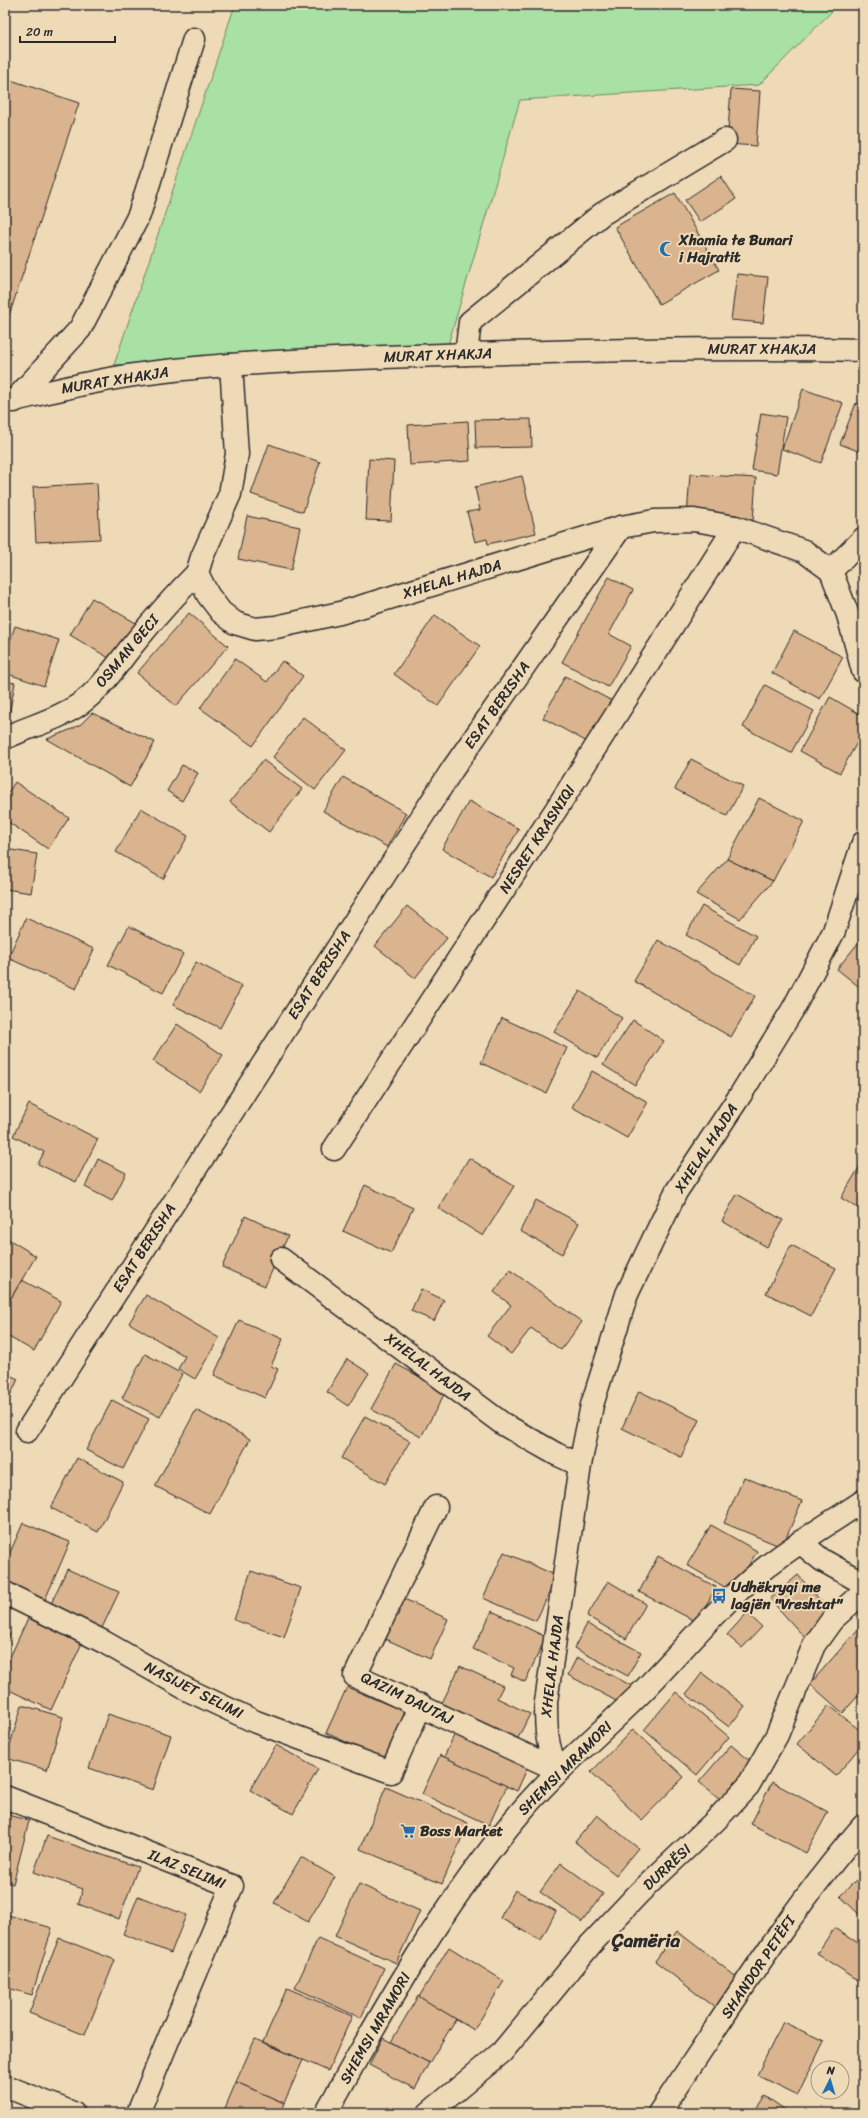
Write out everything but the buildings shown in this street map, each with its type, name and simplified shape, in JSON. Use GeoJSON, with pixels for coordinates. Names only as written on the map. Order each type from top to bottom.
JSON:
{"type":"FeatureCollection","features":[{"type":"Feature","properties":{"kind":"street","name":"MURAT XHAKJA"},"geometry":{"type":"LineString","coordinates":[[9,405],[80,330],[139,215],[194,39]]}},
{"type":"Feature","properties":{"kind":"street"},"geometry":{"type":"LineString","coordinates":[[466,354],[470,322],[602,214],[725,140]]}},
{"type":"Feature","properties":{"kind":"street","name":"MURAT XHAKJA"},"geometry":{"type":"LineString","coordinates":[[9,405],[82,384],[148,373],[231,365],[308,360],[466,354],[751,347],[863,350]]}},
{"type":"Feature","properties":{"kind":"street"},"geometry":{"type":"LineString","coordinates":[[197,573],[202,557],[230,494],[237,454],[231,365]]}},
{"type":"Feature","properties":{"kind":"street","name":"XHELAL HAJDA"},"geometry":{"type":"LineString","coordinates":[[197,573],[208,595],[217,607],[235,623],[255,629],[276,627],[348,610],[621,527],[654,521],[694,520],[735,527],[804,551],[831,571]]}},
{"type":"Feature","properties":{"kind":"street","name":"ESAT BERISHA"},"geometry":{"type":"LineString","coordinates":[[27,1431],[452,770],[621,527]]}},
{"type":"Feature","properties":{"kind":"street","name":"NESRET KRASNIQI"},"geometry":{"type":"LineString","coordinates":[[334,1149],[557,808],[735,527]]}},
{"type":"Feature","properties":{"kind":"street"},"geometry":{"type":"LineString","coordinates":[[863,539],[831,571],[848,615],[863,671]]}},
{"type":"Feature","properties":{"kind":"street","name":"OSMAN GECI"},"geometry":{"type":"LineString","coordinates":[[5,738],[29,726],[59,717],[81,704],[110,675],[168,602],[197,573]]}},
{"type":"Feature","properties":{"kind":"street","name":"XHELAL HAJDA"},"geometry":{"type":"LineString","coordinates":[[558,1770],[550,1754],[546,1728],[546,1702],[580,1465],[592,1405],[627,1294],[676,1192],[741,1094],[793,1009],[834,930],[863,843]]}},
{"type":"Feature","properties":{"kind":"street","name":"XHELAL HAJDA"},"geometry":{"type":"LineString","coordinates":[[281,1259],[503,1424],[556,1454],[580,1465]]}},
{"type":"Feature","properties":{"kind":"street","name":"SHEMSI MRAMORI"},"geometry":{"type":"LineString","coordinates":[[326,2113],[371,2031],[456,1895],[524,1807],[558,1770],[639,1695],[712,1616],[761,1571],[800,1542],[863,1501]]}},
{"type":"Feature","properties":{"kind":"street","name":"QAZIM DAUTAJ"},"geometry":{"type":"LineString","coordinates":[[436,1507],[355,1676],[422,1705],[558,1770]]}},
{"type":"Feature","properties":{"kind":"street"},"geometry":{"type":"LineString","coordinates":[[800,1542],[822,1560],[863,1583]]}},
{"type":"Feature","properties":{"kind":"street","name":"DURRËSI"},"geometry":{"type":"LineString","coordinates":[[429,2113],[502,2052],[591,1944],[639,1893],[715,1821],[748,1786],[777,1735],[814,1645],[832,1620],[863,1592]]}},
{"type":"Feature","properties":{"kind":"street","name":"NASIJET SELIMI"},"geometry":{"type":"LineString","coordinates":[[5,1593],[104,1642],[188,1690],[256,1722],[391,1772],[422,1705]]}},
{"type":"Feature","properties":{"kind":"street","name":"ILAZ SELIMI"},"geometry":{"type":"LineString","coordinates":[[5,1797],[232,1886],[138,2113]]}},
{"type":"Feature","properties":{"kind":"street","name":"SHANDOR PETËFI"},"geometry":{"type":"LineString","coordinates":[[659,2113],[774,1943],[828,1867],[863,1826]]}},
{"type":"Feature","properties":{"kind":"street"},"geometry":{"type":"LineString","coordinates":[[5,2086],[73,2113]]}},
{"type":"Feature","properties":{"kind":"green space"},"geometry":{"type":"Polygon","coordinates":[[[235,5],[838,5],[759,85],[520,100],[448,345],[114,365],[235,5]]]}},
{"type":"Feature","properties":{"kind":"place","name":"Xhamia te Bunari i Hajratit"},"geometry":{"type":"Point","coordinates":[667,249]}},
{"type":"Feature","properties":{"kind":"place","name":"Udhëkryqi me lagjën \"Vreshtat\""},"geometry":{"type":"Point","coordinates":[719,1596]}},
{"type":"Feature","properties":{"kind":"place","name":"Boss Market"},"geometry":{"type":"Point","coordinates":[408,1831]}},
{"type":"Feature","properties":{"kind":"district","name":"Çamëria"},"geometry":{"type":"Point","coordinates":[646,1940]}}]}
